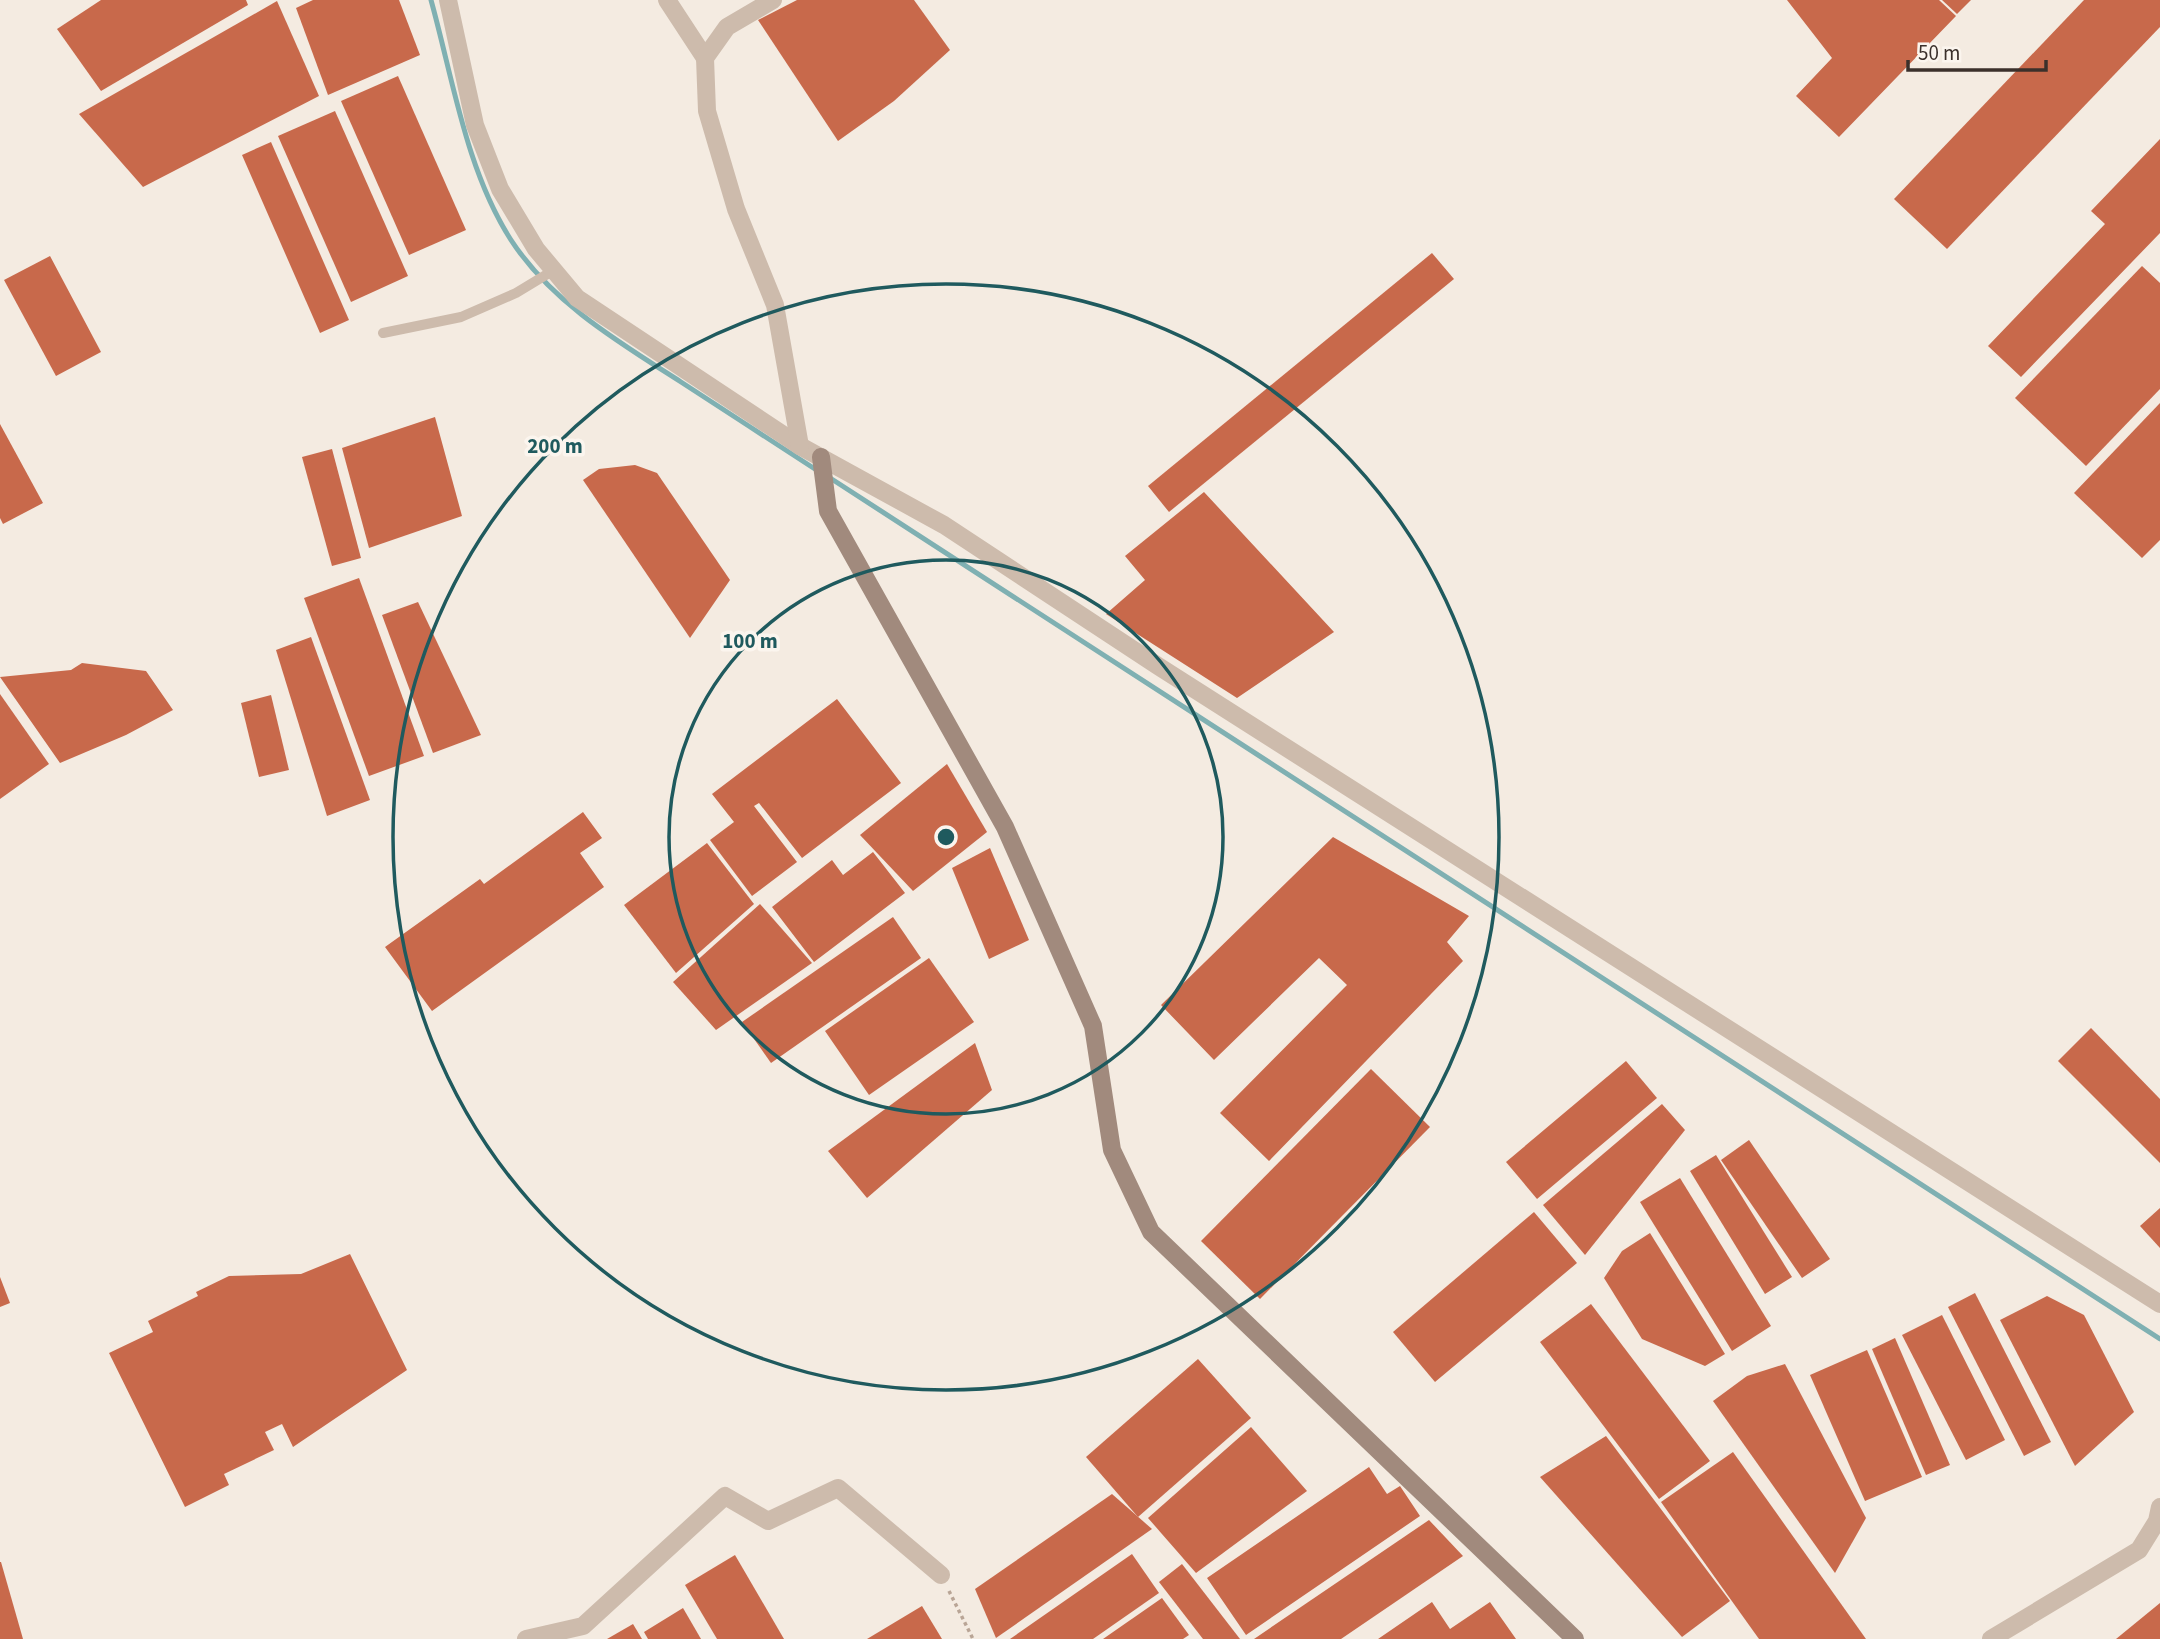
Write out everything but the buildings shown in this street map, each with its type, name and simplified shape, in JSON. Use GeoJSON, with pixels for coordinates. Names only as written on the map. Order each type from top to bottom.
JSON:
{"type":"FeatureCollection","features":[{"type":"Feature","properties":{"kind":"street"},"geometry":{"type":"LineString","coordinates":[[448,0],[475,125],[500,190],[551,272],[577,298],[800,446],[944,525],[1158,666],[2160,1304]]}},
{"type":"Feature","properties":{"kind":"street"},"geometry":{"type":"LineString","coordinates":[[667,0],[705,58],[707,111],[736,209],[775,304],[800,446]]}},
{"type":"Feature","properties":{"kind":"street"},"geometry":{"type":"LineString","coordinates":[[705,58],[727,27],[773,0]]}},
{"type":"Feature","properties":{"kind":"street"},"geometry":{"type":"LineString","coordinates":[[821,457],[828,511],[1006,827],[1094,1026],[1112,1150],[1151,1233],[1575,1639]]}},
{"type":"Feature","properties":{"kind":"street"},"geometry":{"type":"LineString","coordinates":[[526,1639],[583,1626],[725,1496],[768,1521],[838,1488],[941,1575]]}},
{"type":"Feature","properties":{"kind":"street"},"geometry":{"type":"LineString","coordinates":[[1991,1639],[2139,1550],[2157,1521],[2160,1507]]}},
{"type":"Feature","properties":{"kind":"lane"},"geometry":{"type":"LineString","coordinates":[[383,333],[461,317],[551,272]]}},
{"type":"Feature","properties":{"kind":"path"},"geometry":{"type":"LineString","coordinates":[[941,1575],[973,1639]]}},
{"type":"Feature","properties":{"kind":"waterway"},"geometry":{"type":"LineString","coordinates":[[431,0],[462,123],[483,184],[511,240],[528,263],[567,302],[611,337],[818,471]]}},
{"type":"Feature","properties":{"kind":"waterway"},"geometry":{"type":"LineString","coordinates":[[827,476],[2160,1339]]}}]}
